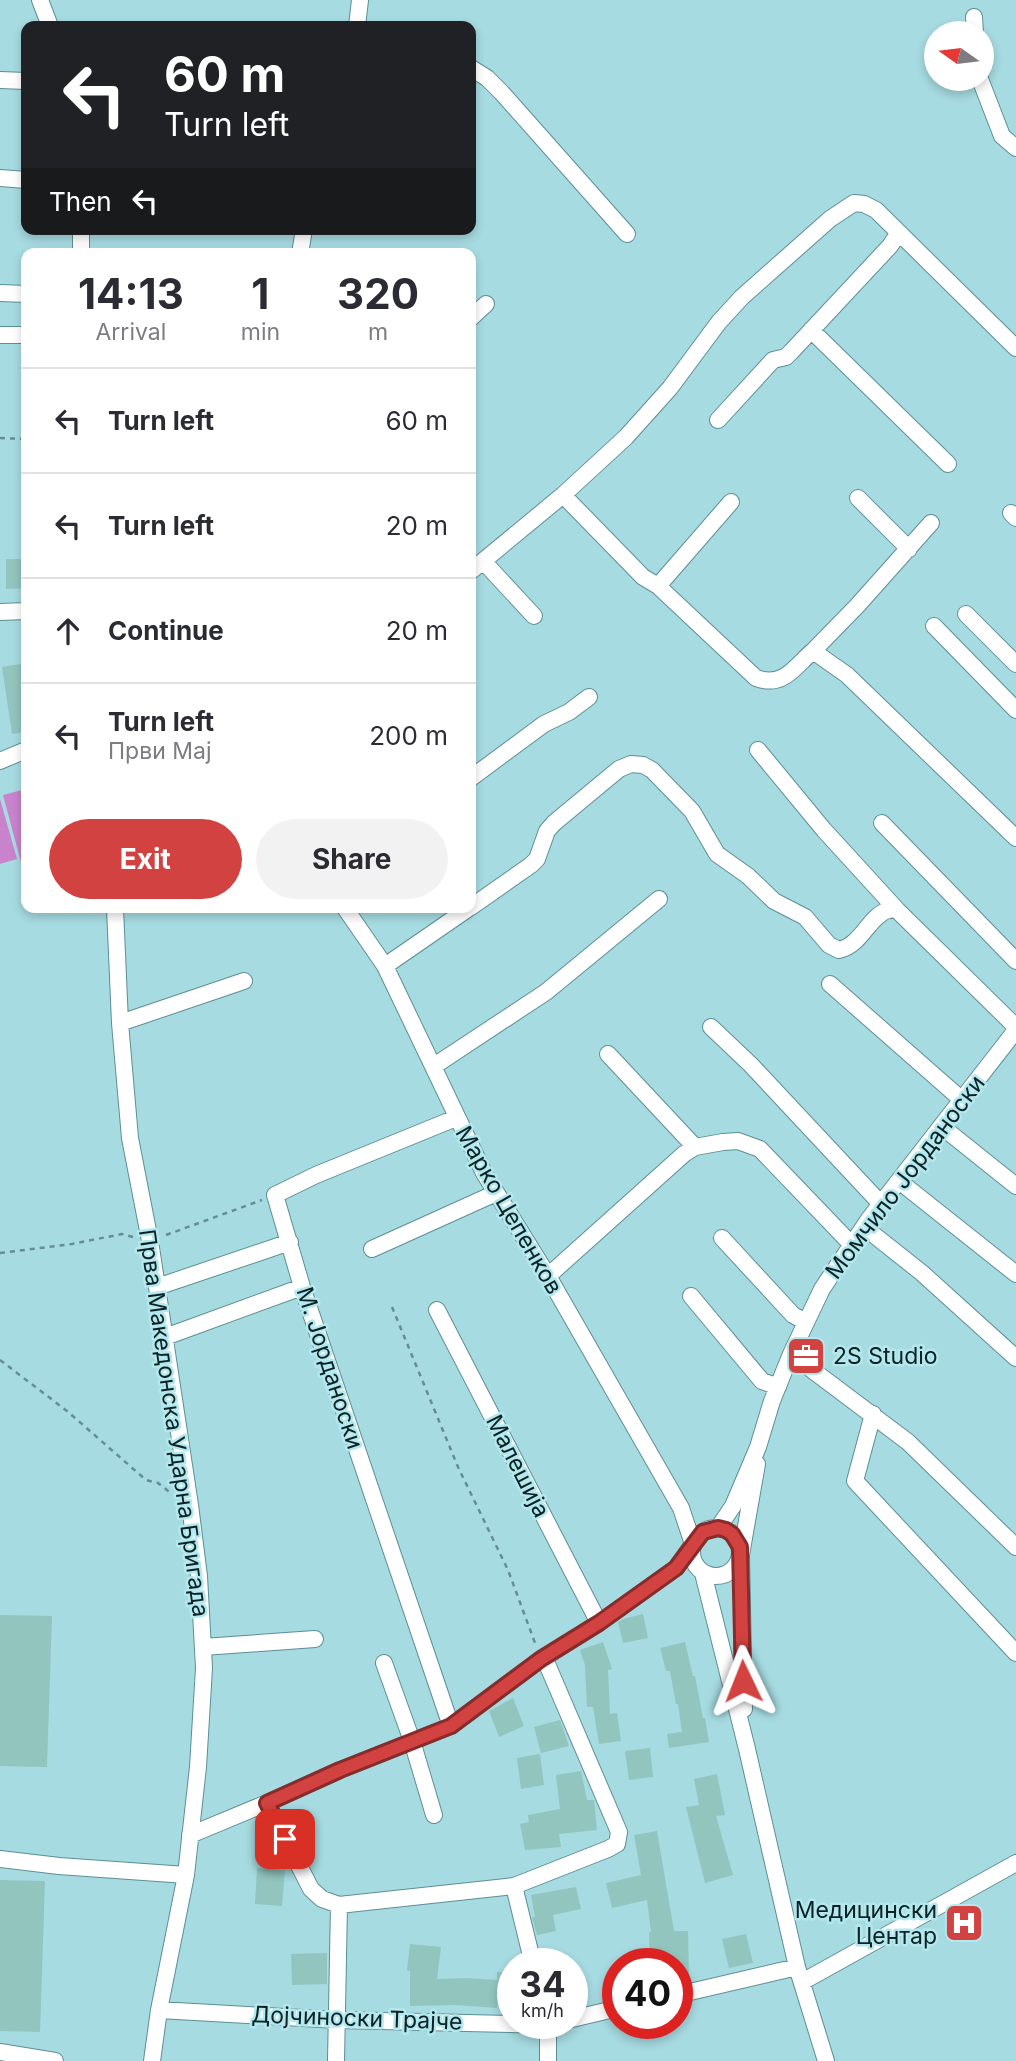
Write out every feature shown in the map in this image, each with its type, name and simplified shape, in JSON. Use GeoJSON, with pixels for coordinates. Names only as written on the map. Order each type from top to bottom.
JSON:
{"type":"FeatureCollection","features":[{"type":"Feature","properties":{"kind":"street"},"geometry":{"type":"LineString","coordinates":[[40,0],[48,21]]}},
{"type":"Feature","properties":{"kind":"street"},"geometry":{"type":"LineString","coordinates":[[358,21],[360,0]]}},
{"type":"Feature","properties":{"kind":"street"},"geometry":{"type":"LineString","coordinates":[[476,71],[495,85],[627,234]]}},
{"type":"Feature","properties":{"kind":"street"},"geometry":{"type":"LineString","coordinates":[[0,80],[21,80]]}},
{"type":"Feature","properties":{"kind":"street"},"geometry":{"type":"LineString","coordinates":[[985,91],[1002,136],[1016,148]]}},
{"type":"Feature","properties":{"kind":"street"},"geometry":{"type":"LineString","coordinates":[[0,178],[21,180]]}},
{"type":"Feature","properties":{"kind":"street"},"geometry":{"type":"LineString","coordinates":[[534,616],[477,566],[563,495],[626,437],[670,388],[719,322],[742,297],[843,208],[854,203],[876,211],[1016,348]]}},
{"type":"Feature","properties":{"kind":"street"},"geometry":{"type":"LineString","coordinates":[[718,420],[773,360],[786,357],[890,246],[898,234]]}},
{"type":"Feature","properties":{"kind":"street"},"geometry":{"type":"LineString","coordinates":[[0,293],[21,294]]}},
{"type":"Feature","properties":{"kind":"street"},"geometry":{"type":"LineString","coordinates":[[476,313],[486,304]]}},
{"type":"Feature","properties":{"kind":"street"},"geometry":{"type":"LineString","coordinates":[[811,330],[948,464]]}},
{"type":"Feature","properties":{"kind":"street"},"geometry":{"type":"LineString","coordinates":[[0,335],[21,335]]}},
{"type":"Feature","properties":{"kind":"street"},"geometry":{"type":"LineString","coordinates":[[563,495],[643,577],[658,586],[756,678],[766,682],[778,681],[813,651],[931,523]]}},
{"type":"Feature","properties":{"kind":"street"},"geometry":{"type":"LineString","coordinates":[[858,498],[908,549]]}},
{"type":"Feature","properties":{"kind":"street"},"geometry":{"type":"LineString","coordinates":[[658,586],[731,502]]}},
{"type":"Feature","properties":{"kind":"street"},"geometry":{"type":"LineString","coordinates":[[0,612],[21,611]]}},
{"type":"Feature","properties":{"kind":"street"},"geometry":{"type":"LineString","coordinates":[[966,614],[1016,664]]}},
{"type":"Feature","properties":{"kind":"street"},"geometry":{"type":"LineString","coordinates":[[934,626],[1016,710]]}},
{"type":"Feature","properties":{"kind":"street"},"geometry":{"type":"LineString","coordinates":[[813,651],[847,675],[1016,838]]}},
{"type":"Feature","properties":{"kind":"street"},"geometry":{"type":"LineString","coordinates":[[476,774],[544,724],[569,712],[589,697]]}},
{"type":"Feature","properties":{"kind":"street"},"geometry":{"type":"LineString","coordinates":[[758,750],[824,830],[898,911],[1016,1029]]}},
{"type":"Feature","properties":{"kind":"street"},"geometry":{"type":"LineString","coordinates":[[0,761],[21,752]]}},
{"type":"Feature","properties":{"kind":"street"},"geometry":{"type":"LineString","coordinates":[[476,904],[531,865],[537,859],[547,831],[609,775],[631,764],[643,765],[652,770],[692,811],[717,854],[748,876],[774,901],[805,917],[834,948],[839,950],[849,947],[887,910],[898,911]]}},
{"type":"Feature","properties":{"kind":"street"},"geometry":{"type":"LineString","coordinates":[[882,823],[1016,961]]}},
{"type":"Feature","properties":{"kind":"street"},"geometry":{"type":"LineString","coordinates":[[434,1066],[546,992],[659,900]]}},
{"type":"Feature","properties":{"kind":"street","name":"Прва Македонска Ударна Бригада"},"geometry":{"type":"LineString","coordinates":[[115,913],[120,1023],[130,1138],[150,1241],[190,1505],[199,1576],[204,1668],[199,1755],[186,1875],[159,2010],[152,2061]]}},
{"type":"Feature","properties":{"kind":"street","name":"Марко Цепенков"},"geometry":{"type":"LineString","coordinates":[[348,913],[385,966],[456,1118],[496,1193],[548,1276],[681,1508]]}},
{"type":"Feature","properties":{"kind":"street"},"geometry":{"type":"LineString","coordinates":[[385,966],[463,913]]}},
{"type":"Feature","properties":{"kind":"street"},"geometry":{"type":"LineString","coordinates":[[120,1023],[244,981]]}},
{"type":"Feature","properties":{"kind":"street"},"geometry":{"type":"LineString","coordinates":[[830,984],[962,1100]]}},
{"type":"Feature","properties":{"kind":"street"},"geometry":{"type":"LineString","coordinates":[[711,1027],[751,1065],[881,1204]]}},
{"type":"Feature","properties":{"kind":"street","name":"Момчило Јорданоски"},"geometry":{"type":"LineString","coordinates":[[758,1447],[791,1354],[822,1290],[864,1227],[962,1100],[1010,1051],[1016,1029]]}},
{"type":"Feature","properties":{"kind":"street"},"geometry":{"type":"LineString","coordinates":[[608,1054],[695,1147]]}},
{"type":"Feature","properties":{"kind":"street"},"geometry":{"type":"LineString","coordinates":[[275,1195],[316,1175],[456,1118]]}},
{"type":"Feature","properties":{"kind":"street"},"geometry":{"type":"LineString","coordinates":[[942,1126],[1016,1186]]}},
{"type":"Feature","properties":{"kind":"street"},"geometry":{"type":"LineString","coordinates":[[548,1276],[695,1147],[738,1141],[760,1149],[852,1245]]}},
{"type":"Feature","properties":{"kind":"street"},"geometry":{"type":"LineString","coordinates":[[899,1181],[1016,1274]]}},
{"type":"Feature","properties":{"kind":"street"},"geometry":{"type":"LineString","coordinates":[[372,1249],[496,1193]]}},
{"type":"Feature","properties":{"kind":"street","name":"М. Јорданоски"},"geometry":{"type":"LineString","coordinates":[[275,1195],[302,1287],[451,1726]]}},
{"type":"Feature","properties":{"kind":"street"},"geometry":{"type":"LineString","coordinates":[[864,1227],[922,1273],[1016,1358]]}},
{"type":"Feature","properties":{"kind":"street"},"geometry":{"type":"LineString","coordinates":[[722,1238],[793,1315],[806,1322]]}},
{"type":"Feature","properties":{"kind":"street"},"geometry":{"type":"LineString","coordinates":[[157,1287],[290,1242]]}},
{"type":"Feature","properties":{"kind":"street"},"geometry":{"type":"LineString","coordinates":[[165,1337],[302,1287]]}},
{"type":"Feature","properties":{"kind":"street"},"geometry":{"type":"LineString","coordinates":[[691,1296],[762,1381],[778,1387]]}},
{"type":"Feature","properties":{"kind":"street","name":"Малешија"},"geometry":{"type":"LineString","coordinates":[[437,1310],[599,1623]]}},
{"type":"Feature","properties":{"kind":"street"},"geometry":{"type":"LineString","coordinates":[[791,1354],[908,1442],[1016,1547]]}},
{"type":"Feature","properties":{"kind":"street"},"geometry":{"type":"LineString","coordinates":[[873,1415],[855,1481],[1016,1653]]}},
{"type":"Feature","properties":{"kind":"street"},"geometry":{"type":"LineString","coordinates":[[676,1568],[697,1537],[714,1528],[733,1506],[758,1447]]}},
{"type":"Feature","properties":{"kind":"street"},"geometry":{"type":"LineString","coordinates":[[190,1835],[340,1770],[451,1726],[542,1658],[599,1623],[676,1568],[687,1564],[719,1577],[727,1575],[738,1563],[741,1555],[758,1447]]}},
{"type":"Feature","properties":{"kind":"street"},"geometry":{"type":"LineString","coordinates":[[681,1508],[696,1522],[732,1534],[740,1547],[741,1658],[747,1749]]}},
{"type":"Feature","properties":{"kind":"street"},"geometry":{"type":"LineString","coordinates":[[681,1508],[747,1749],[799,1975],[826,2061]]}},
{"type":"Feature","properties":{"kind":"street"},"geometry":{"type":"LineString","coordinates":[[203,1647],[314,1639]]}},
{"type":"Feature","properties":{"kind":"street"},"geometry":{"type":"LineString","coordinates":[[267,1803],[311,1889],[322,1899],[339,1905],[514,1886],[608,1849],[617,1844],[619,1832],[542,1658]]}},
{"type":"Feature","properties":{"kind":"street"},"geometry":{"type":"LineString","coordinates":[[384,1663],[412,1741],[434,1815]]}},
{"type":"Feature","properties":{"kind":"street"},"geometry":{"type":"LineString","coordinates":[[0,1859],[186,1875]]}},
{"type":"Feature","properties":{"kind":"street"},"geometry":{"type":"LineString","coordinates":[[693,1992],[799,1975],[1016,1863]]}},
{"type":"Feature","properties":{"kind":"street"},"geometry":{"type":"LineString","coordinates":[[514,1886],[529,1948]]}},
{"type":"Feature","properties":{"kind":"street"},"geometry":{"type":"LineString","coordinates":[[336,2061],[339,1905]]}},
{"type":"Feature","properties":{"kind":"street","name":"Дојчиноски Трајче"},"geometry":{"type":"LineString","coordinates":[[159,2010],[337,2020],[497,2023]]}},
{"type":"Feature","properties":{"kind":"street"},"geometry":{"type":"LineString","coordinates":[[548,2061],[549,2039]]}},
{"type":"Feature","properties":{"kind":"street"},"geometry":{"type":"LineString","coordinates":[[0,2052],[55,2061]]}},
{"type":"Feature","properties":{"kind":"path"},"geometry":{"type":"LineString","coordinates":[[0,438],[21,439]]}},
{"type":"Feature","properties":{"kind":"path"},"geometry":{"type":"LineString","coordinates":[[0,1253],[72,1244],[122,1234],[150,1241],[275,1195]]}},
{"type":"Feature","properties":{"kind":"path"},"geometry":{"type":"LineString","coordinates":[[392,1307],[458,1467],[508,1570],[542,1658]]}},
{"type":"Feature","properties":{"kind":"path"},"geometry":{"type":"LineString","coordinates":[[0,1360],[67,1411],[146,1480],[158,1483],[190,1505]]}},
{"type":"Feature","properties":{"kind":"shaded area"},"geometry":{"type":"Polygon","coordinates":[[[21,790],[21,862],[3,795],[21,790]]]}},
{"type":"Feature","properties":{"kind":"shaded area"},"geometry":{"type":"Polygon","coordinates":[[[0,799],[17,859],[0,864],[0,799]]]}},
{"type":"Feature","properties":{"kind":"building"},"geometry":{"type":"Polygon","coordinates":[[[6,559],[21,559],[21,588],[6,589],[6,559]]]}},
{"type":"Feature","properties":{"kind":"building"},"geometry":{"type":"Polygon","coordinates":[[[21,664],[21,733],[12,734],[2,667],[21,664]]]}},
{"type":"Feature","properties":{"kind":"building"},"geometry":{"type":"Polygon","coordinates":[[[643,1614],[648,1638],[623,1643],[618,1622],[643,1614]]]}},
{"type":"Feature","properties":{"kind":"building"},"geometry":{"type":"Polygon","coordinates":[[[0,1615],[52,1616],[47,1767],[0,1766],[0,1615]]]}},
{"type":"Feature","properties":{"kind":"building"},"geometry":{"type":"Polygon","coordinates":[[[603,1642],[612,1669],[608,1670],[610,1714],[617,1713],[621,1741],[599,1744],[593,1707],[587,1707],[585,1665],[580,1650],[603,1642]]]}},
{"type":"Feature","properties":{"kind":"building"},"geometry":{"type":"Polygon","coordinates":[[[685,1642],[709,1742],[669,1748],[667,1734],[682,1732],[670,1671],[666,1671],[660,1648],[685,1642]]]}},
{"type":"Feature","properties":{"kind":"building"},"geometry":{"type":"Polygon","coordinates":[[[513,1698],[524,1726],[499,1737],[489,1711],[513,1698]]]}},
{"type":"Feature","properties":{"kind":"building"},"geometry":{"type":"Polygon","coordinates":[[[560,1720],[569,1746],[541,1753],[534,1727],[560,1720]]]}},
{"type":"Feature","properties":{"kind":"building"},"geometry":{"type":"Polygon","coordinates":[[[650,1748],[653,1777],[629,1780],[625,1751],[650,1748]]]}},
{"type":"Feature","properties":{"kind":"building"},"geometry":{"type":"Polygon","coordinates":[[[540,1754],[544,1785],[521,1789],[517,1758],[540,1754]]]}},
{"type":"Feature","properties":{"kind":"building"},"geometry":{"type":"Polygon","coordinates":[[[581,1771],[587,1800],[594,1800],[597,1830],[559,1834],[561,1847],[525,1850],[520,1824],[529,1822],[528,1815],[560,1809],[556,1775],[581,1771]]]}},
{"type":"Feature","properties":{"kind":"building"},"geometry":{"type":"Polygon","coordinates":[[[717,1774],[725,1815],[716,1816],[733,1875],[705,1883],[686,1807],[699,1805],[694,1779],[717,1774]]]}},
{"type":"Feature","properties":{"kind":"building"},"geometry":{"type":"Polygon","coordinates":[[[657,1831],[674,1931],[688,1931],[688,1948],[650,1948],[651,1932],[647,1900],[612,1908],[606,1883],[641,1875],[634,1835],[657,1831]]]}},
{"type":"Feature","properties":{"kind":"building"},"geometry":{"type":"Polygon","coordinates":[[[257,1868],[285,1870],[282,1906],[255,1904],[257,1868]]]}},
{"type":"Feature","properties":{"kind":"building"},"geometry":{"type":"Polygon","coordinates":[[[0,1880],[45,1881],[40,2032],[0,2031],[0,1880]]]}},
{"type":"Feature","properties":{"kind":"building"},"geometry":{"type":"Polygon","coordinates":[[[576,1887],[581,1909],[553,1915],[556,1931],[537,1935],[532,1917],[535,1917],[531,1895],[576,1887]]]}},
{"type":"Feature","properties":{"kind":"building"},"geometry":{"type":"Polygon","coordinates":[[[746,1934],[753,1963],[729,1968],[722,1939],[746,1934]]]}},
{"type":"Feature","properties":{"kind":"building"},"geometry":{"type":"Polygon","coordinates":[[[410,1944],[441,1947],[437,1979],[497,1980],[497,2008],[410,2006],[410,1971],[407,1970],[410,1944]]]}},
{"type":"Feature","properties":{"kind":"building"},"geometry":{"type":"Polygon","coordinates":[[[327,1953],[327,1984],[292,1985],[291,1954],[327,1953]]]}},
{"type":"Feature","properties":{"kind":"place","name":"2S Studio"},"geometry":{"type":"Point","coordinates":[806,1356]}},
{"type":"Feature","properties":{"kind":"place","name":"Медицински Центар"},"geometry":{"type":"Point","coordinates":[964,1923]}},
{"type":"Feature","properties":{"kind":"route"},"geometry":{"type":"LineString","coordinates":[[285,1839],[267,1803],[340,1770],[451,1726],[541,1659],[599,1623],[676,1568],[697,1537],[710,1529],[726,1530],[737,1540],[740,1547],[743,1681]]}}]}
